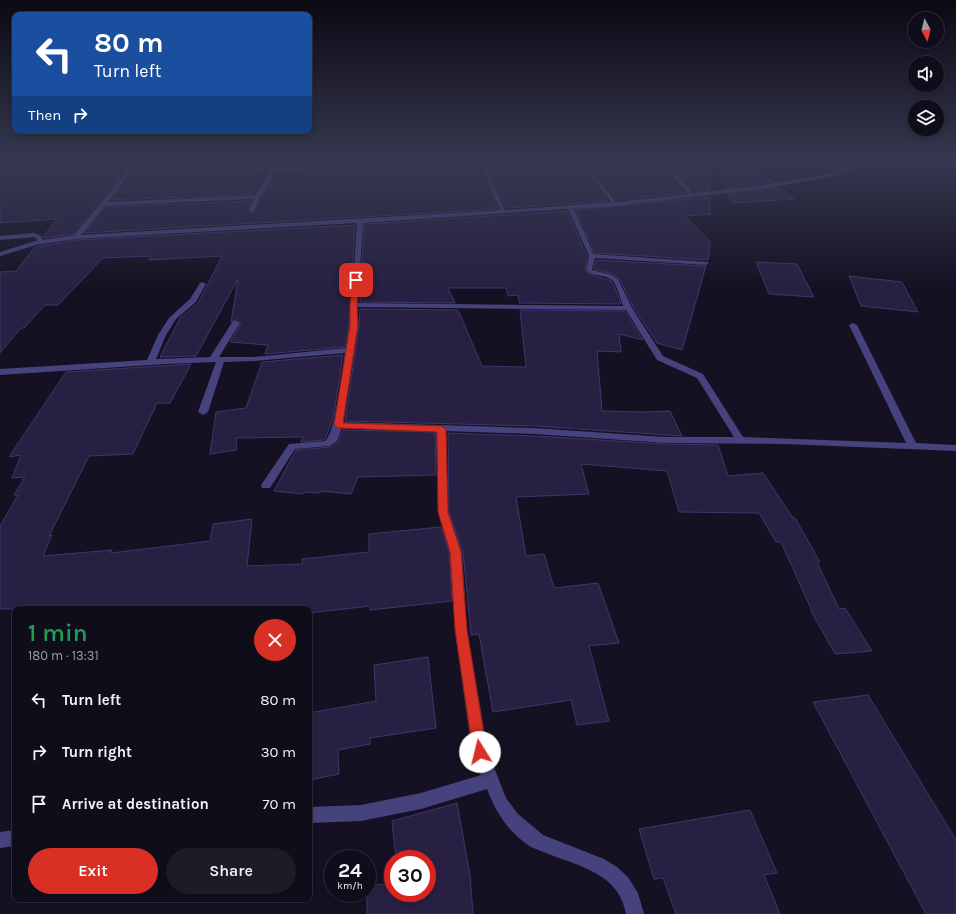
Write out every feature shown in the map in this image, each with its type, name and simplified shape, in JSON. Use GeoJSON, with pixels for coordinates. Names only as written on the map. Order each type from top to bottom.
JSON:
{"type":"FeatureCollection","features":[{"type":"Feature","properties":{"kind":"street"},"geometry":{"type":"LineString","coordinates":[[76,237],[104,204],[133,203]]}},
{"type":"Feature","properties":{"kind":"street"},"geometry":{"type":"LineString","coordinates":[[252,210],[254,203]]}},
{"type":"Feature","properties":{"kind":"street"},"geometry":{"type":"LineString","coordinates":[[499,203],[503,211]]}},
{"type":"Feature","properties":{"kind":"street"},"geometry":{"type":"LineString","coordinates":[[0,254],[14,248],[76,237],[360,221],[625,203]]}},
{"type":"Feature","properties":{"kind":"street"},"geometry":{"type":"LineString","coordinates":[[570,207],[592,256],[588,270],[590,272],[609,276],[616,280],[628,308],[660,358],[700,376],[740,440]]}},
{"type":"Feature","properties":{"kind":"street"},"geometry":{"type":"LineString","coordinates":[[266,485],[292,446],[327,444],[332,441],[338,425],[354,325],[360,221]]}},
{"type":"Feature","properties":{"kind":"street"},"geometry":{"type":"LineString","coordinates":[[0,238],[34,235],[38,237],[41,242]]}},
{"type":"Feature","properties":{"kind":"street"},"geometry":{"type":"LineString","coordinates":[[592,256],[706,263]]}},
{"type":"Feature","properties":{"kind":"street"},"geometry":{"type":"LineString","coordinates":[[150,363],[166,330],[178,313],[193,300],[202,284]]}},
{"type":"Feature","properties":{"kind":"street"},"geometry":{"type":"LineString","coordinates":[[354,305],[628,308]]}},
{"type":"Feature","properties":{"kind":"street"},"geometry":{"type":"LineString","coordinates":[[203,412],[217,360],[236,323]]}},
{"type":"Feature","properties":{"kind":"street"},"geometry":{"type":"LineString","coordinates":[[853,325],[912,445]]}},
{"type":"Feature","properties":{"kind":"street"},"geometry":{"type":"LineString","coordinates":[[0,372],[166,361],[254,359],[350,350]]}},
{"type":"Feature","properties":{"kind":"street"},"geometry":{"type":"LineString","coordinates":[[338,425],[541,432],[666,440],[740,440],[912,445],[956,448]]}},
{"type":"Feature","properties":{"kind":"street"},"geometry":{"type":"LineString","coordinates":[[441,429],[443,512],[456,552],[461,630],[480,752],[500,804],[512,820],[537,841],[598,865],[612,873],[622,883],[632,899],[635,914]]}},
{"type":"Feature","properties":{"kind":"street"},"geometry":{"type":"LineString","coordinates":[[312,815],[361,813],[421,801],[491,780]]}},
{"type":"Feature","properties":{"kind":"street"},"geometry":{"type":"LineString","coordinates":[[0,840],[12,838]]}},
{"type":"Feature","properties":{"kind":"building"},"geometry":{"type":"Polygon","coordinates":[[[0,203],[99,203],[73,234],[44,238],[43,237],[57,219],[0,223],[0,203]]]}},
{"type":"Feature","properties":{"kind":"building"},"geometry":{"type":"Polygon","coordinates":[[[251,203],[248,211],[253,214],[256,211],[259,203],[495,203],[498,209],[84,233],[107,207],[251,203]]]}},
{"type":"Feature","properties":{"kind":"building"},"geometry":{"type":"Polygon","coordinates":[[[503,203],[584,203],[506,208],[503,203]]]}},
{"type":"Feature","properties":{"kind":"building"},"geometry":{"type":"Polygon","coordinates":[[[652,203],[710,203],[711,214],[685,216],[710,242],[708,260],[595,253],[576,210],[652,203]]]}},
{"type":"Feature","properties":{"kind":"building"},"geometry":{"type":"Polygon","coordinates":[[[567,211],[587,256],[585,271],[591,275],[610,280],[614,285],[621,304],[519,303],[518,295],[508,296],[506,288],[448,288],[455,303],[360,302],[364,224],[567,211]]]}},
{"type":"Feature","properties":{"kind":"building"},"geometry":{"type":"Polygon","coordinates":[[[355,225],[349,325],[345,347],[265,354],[268,345],[230,342],[241,323],[236,320],[231,322],[238,279],[196,356],[160,357],[180,318],[198,303],[222,256],[149,260],[151,256],[103,258],[58,305],[45,305],[24,328],[21,328],[0,353],[0,272],[16,271],[35,247],[76,240],[355,225]]]}},
{"type":"Feature","properties":{"kind":"building"},"geometry":{"type":"Polygon","coordinates":[[[596,260],[706,266],[682,350],[657,343],[633,307],[619,278],[609,273],[594,269],[596,260]]]}},
{"type":"Feature","properties":{"kind":"building"},"geometry":{"type":"Polygon","coordinates":[[[756,262],[797,264],[814,297],[769,294],[756,262]]]}},
{"type":"Feature","properties":{"kind":"building"},"geometry":{"type":"Polygon","coordinates":[[[849,276],[902,282],[918,312],[861,306],[849,276]]]}},
{"type":"Feature","properties":{"kind":"building"},"geometry":{"type":"Polygon","coordinates":[[[360,309],[458,310],[482,366],[526,367],[520,310],[625,311],[643,340],[619,334],[621,352],[597,351],[602,411],[670,411],[682,436],[534,426],[345,421],[360,309]]]}},
{"type":"Feature","properties":{"kind":"building"},"geometry":{"type":"Polygon","coordinates":[[[343,355],[334,414],[324,440],[301,442],[303,437],[237,438],[236,450],[210,454],[216,412],[246,408],[262,362],[343,355]]]}},
{"type":"Feature","properties":{"kind":"building"},"geometry":{"type":"Polygon","coordinates":[[[191,364],[170,403],[157,403],[133,454],[89,456],[49,536],[52,535],[43,556],[112,550],[111,553],[210,541],[213,524],[252,519],[247,566],[302,564],[302,559],[369,552],[369,534],[441,527],[449,552],[452,601],[370,610],[370,606],[312,613],[312,606],[12,606],[12,609],[0,609],[0,526],[18,495],[14,495],[25,477],[12,478],[21,455],[9,457],[66,372],[191,364]]]}},
{"type":"Feature","properties":{"kind":"building"},"geometry":{"type":"Polygon","coordinates":[[[343,430],[435,432],[436,475],[358,477],[351,494],[321,491],[320,493],[305,492],[304,494],[274,491],[296,450],[331,447],[338,442],[343,430]]]}},
{"type":"Feature","properties":{"kind":"building"},"geometry":{"type":"Polygon","coordinates":[[[448,433],[534,436],[666,444],[718,445],[728,476],[763,473],[793,518],[795,518],[820,562],[817,562],[839,609],[845,608],[872,651],[835,654],[811,611],[781,542],[776,542],[759,513],[679,512],[667,471],[581,464],[589,494],[516,497],[526,556],[544,554],[554,588],[598,583],[619,643],[589,646],[609,721],[577,725],[571,700],[493,712],[479,634],[471,635],[463,552],[449,512],[448,433]]]}},
{"type":"Feature","properties":{"kind":"building"},"geometry":{"type":"Polygon","coordinates":[[[428,657],[436,728],[370,738],[370,744],[338,750],[339,774],[312,779],[312,712],[376,701],[374,665],[428,657]]]}},
{"type":"Feature","properties":{"kind":"building"},"geometry":{"type":"Polygon","coordinates":[[[868,695],[956,840],[956,914],[926,914],[813,702],[868,695]]]}},
{"type":"Feature","properties":{"kind":"building"},"geometry":{"type":"Polygon","coordinates":[[[457,803],[470,875],[473,914],[367,914],[367,902],[376,902],[376,885],[384,884],[384,902],[436,902],[436,850],[395,850],[392,821],[457,803]]]}},
{"type":"Feature","properties":{"kind":"building"},"geometry":{"type":"Polygon","coordinates":[[[750,810],[777,873],[764,875],[780,914],[676,914],[663,878],[654,879],[639,829],[750,810]]]}},
{"type":"Feature","properties":{"kind":"route"},"geometry":{"type":"LineString","coordinates":[[356,280],[354,325],[338,425],[441,429],[443,512],[456,552],[461,630],[480,752]]}}]}
